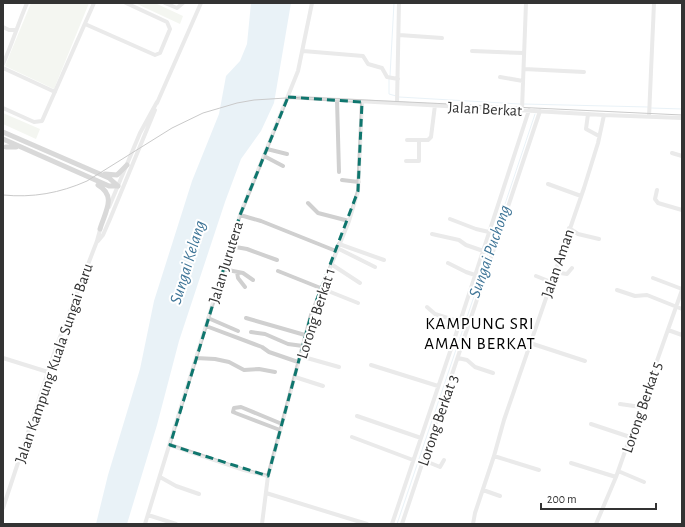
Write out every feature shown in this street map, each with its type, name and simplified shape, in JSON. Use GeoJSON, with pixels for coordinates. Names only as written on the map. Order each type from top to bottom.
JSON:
{"type":"FeatureCollection","features":[{"type":"Feature","properties":{"kind":"main road"},"geometry":{"type":"LineString","coordinates":[[4,140],[3,133],[108,178],[118,186]]}},
{"type":"Feature","properties":{"kind":"main road"},"geometry":{"type":"LineString","coordinates":[[4,140],[17,138]]}},
{"type":"Feature","properties":{"kind":"main road"},"geometry":{"type":"LineString","coordinates":[[4,140],[83,176],[109,186],[118,186]]}},
{"type":"Feature","properties":{"kind":"main road"},"geometry":{"type":"LineString","coordinates":[[6,147],[21,147]]}},
{"type":"Feature","properties":{"kind":"main road"},"geometry":{"type":"LineString","coordinates":[[85,168],[114,176],[122,172],[127,165]]}},
{"type":"Feature","properties":{"kind":"main road"},"geometry":{"type":"LineString","coordinates":[[83,176],[104,188],[109,195],[100,229]]}},
{"type":"Feature","properties":{"kind":"street"},"geometry":{"type":"LineString","coordinates":[[3,64],[15,38],[16,30],[27,3]]}},
{"type":"Feature","properties":{"kind":"street"},"geometry":{"type":"LineString","coordinates":[[3,108],[34,122],[42,121],[94,3]]}},
{"type":"Feature","properties":{"kind":"street"},"geometry":{"type":"LineString","coordinates":[[85,24],[155,55],[160,53],[170,29],[167,22],[126,3]]}},
{"type":"Feature","properties":{"kind":"street"},"geometry":{"type":"LineString","coordinates":[[165,3],[177,8],[183,3]]}},
{"type":"Feature","properties":{"kind":"street","name":"Jalan Kampung Kuala Sungai Baru"},"geometry":{"type":"LineString","coordinates":[[97,241],[103,235],[157,102],[201,3]]}},
{"type":"Feature","properties":{"kind":"street","name":"Jalan Jurutera"},"geometry":{"type":"LineString","coordinates":[[145,524],[240,215],[288,97],[303,51],[312,3]]}},
{"type":"Feature","properties":{"kind":"street"},"geometry":{"type":"LineString","coordinates":[[397,102],[399,3]]}},
{"type":"Feature","properties":{"kind":"street"},"geometry":{"type":"LineString","coordinates":[[522,108],[526,3]]}},
{"type":"Feature","properties":{"kind":"street"},"geometry":{"type":"LineString","coordinates":[[649,117],[654,3]]}},
{"type":"Feature","properties":{"kind":"street"},"geometry":{"type":"LineString","coordinates":[[3,27],[9,30],[16,30]]}},
{"type":"Feature","properties":{"kind":"street"},"geometry":{"type":"LineString","coordinates":[[398,35],[442,38]]}},
{"type":"Feature","properties":{"kind":"street"},"geometry":{"type":"LineString","coordinates":[[303,51],[363,56],[368,64],[382,68],[387,77],[398,79]]}},
{"type":"Feature","properties":{"kind":"street"},"geometry":{"type":"LineString","coordinates":[[472,52],[524,53]]}},
{"type":"Feature","properties":{"kind":"street"},"geometry":{"type":"LineString","coordinates":[[3,68],[55,92]]}},
{"type":"Feature","properties":{"kind":"street"},"geometry":{"type":"LineString","coordinates":[[524,69],[584,72]]}},
{"type":"Feature","properties":{"kind":"street"},"geometry":{"type":"LineString","coordinates":[[500,77],[523,82]]}},
{"type":"Feature","properties":{"kind":"street","name":"Jalan Berkat"},"geometry":{"type":"LineString","coordinates":[[288,97],[362,102],[397,102],[522,108],[529,110],[604,116],[682,118]]}},
{"type":"Feature","properties":{"kind":"street"},"geometry":{"type":"LineString","coordinates":[[337,100],[339,172]]}},
{"type":"Feature","properties":{"kind":"street","name":"Jalan Kampung Kuala Sungai Baru"},"geometry":{"type":"LineString","coordinates":[[3,508],[48,372],[97,241],[100,229],[140,133],[157,102]]}},
{"type":"Feature","properties":{"kind":"street","name":"Lorong Berkat 1"},"geometry":{"type":"LineString","coordinates":[[262,524],[268,476],[298,362],[320,288],[349,221],[358,191],[362,102]]}},
{"type":"Feature","properties":{"kind":"street"},"geometry":{"type":"LineString","coordinates":[[407,140],[428,140],[431,137],[435,105]]}},
{"type":"Feature","properties":{"kind":"street"},"geometry":{"type":"LineString","coordinates":[[392,524],[484,251],[529,110]]}},
{"type":"Feature","properties":{"kind":"street","name":"Lorong Berkat 3"},"geometry":{"type":"LineString","coordinates":[[402,524],[540,111]]}},
{"type":"Feature","properties":{"kind":"street"},"geometry":{"type":"LineString","coordinates":[[588,114],[586,129],[600,136]]}},
{"type":"Feature","properties":{"kind":"street","name":"Jalan Aman"},"geometry":{"type":"LineString","coordinates":[[473,524],[474,513],[494,456],[504,420],[581,196],[600,136],[604,116]]}},
{"type":"Feature","properties":{"kind":"street"},"geometry":{"type":"LineString","coordinates":[[406,161],[419,161],[419,140]]}},
{"type":"Feature","properties":{"kind":"street"},"geometry":{"type":"LineString","coordinates":[[267,149],[287,154]]}},
{"type":"Feature","properties":{"kind":"street"},"geometry":{"type":"LineString","coordinates":[[107,225],[117,196],[118,186],[125,178],[138,151]]}},
{"type":"Feature","properties":{"kind":"street"},"geometry":{"type":"LineString","coordinates":[[672,153],[682,156]]}},
{"type":"Feature","properties":{"kind":"street"},"geometry":{"type":"LineString","coordinates":[[264,156],[283,166]]}},
{"type":"Feature","properties":{"kind":"street"},"geometry":{"type":"LineString","coordinates":[[342,180],[359,182]]}},
{"type":"Feature","properties":{"kind":"street"},"geometry":{"type":"LineString","coordinates":[[548,184],[581,196]]}},
{"type":"Feature","properties":{"kind":"street"},"geometry":{"type":"LineString","coordinates":[[657,190],[655,199],[658,203],[682,210]]}},
{"type":"Feature","properties":{"kind":"street"},"geometry":{"type":"LineString","coordinates":[[308,203],[318,212],[349,221]]}},
{"type":"Feature","properties":{"kind":"street"},"geometry":{"type":"LineString","coordinates":[[240,215],[337,248],[384,260]]}},
{"type":"Feature","properties":{"kind":"street"},"geometry":{"type":"LineString","coordinates":[[450,218],[476,229],[489,232]]}},
{"type":"Feature","properties":{"kind":"street"},"geometry":{"type":"LineString","coordinates":[[569,228],[578,234],[599,239]]}},
{"type":"Feature","properties":{"kind":"street"},"geometry":{"type":"LineString","coordinates":[[432,234],[459,240],[466,245],[492,254]]}},
{"type":"Feature","properties":{"kind":"street"},"geometry":{"type":"LineString","coordinates":[[230,246],[277,260]]}},
{"type":"Feature","properties":{"kind":"street"},"geometry":{"type":"LineString","coordinates":[[337,248],[375,267]]}},
{"type":"Feature","properties":{"kind":"street"},"geometry":{"type":"LineString","coordinates":[[448,263],[475,275]]}},
{"type":"Feature","properties":{"kind":"street"},"geometry":{"type":"LineString","coordinates":[[331,264],[360,283]]}},
{"type":"Feature","properties":{"kind":"street"},"geometry":{"type":"LineString","coordinates":[[554,272],[567,274],[572,268]]}},
{"type":"Feature","properties":{"kind":"street"},"geometry":{"type":"LineString","coordinates":[[223,269],[246,274],[253,280]]}},
{"type":"Feature","properties":{"kind":"street"},"geometry":{"type":"LineString","coordinates":[[278,271],[358,303]]}},
{"type":"Feature","properties":{"kind":"street"},"geometry":{"type":"LineString","coordinates":[[237,272],[240,282],[245,287]]}},
{"type":"Feature","properties":{"kind":"street"},"geometry":{"type":"LineString","coordinates":[[536,276],[551,282]]}},
{"type":"Feature","properties":{"kind":"street"},"geometry":{"type":"LineString","coordinates":[[653,278],[682,289]]}},
{"type":"Feature","properties":{"kind":"street","name":"Lorong Berkat 5"},"geometry":{"type":"LineString","coordinates":[[596,524],[616,477],[682,289]]}},
{"type":"Feature","properties":{"kind":"street"},"geometry":{"type":"LineString","coordinates":[[617,290],[635,296],[647,295],[682,309]]}},
{"type":"Feature","properties":{"kind":"street"},"geometry":{"type":"LineString","coordinates":[[427,307],[434,314],[460,322]]}},
{"type":"Feature","properties":{"kind":"street"},"geometry":{"type":"LineString","coordinates":[[208,318],[238,331]]}},
{"type":"Feature","properties":{"kind":"street"},"geometry":{"type":"LineString","coordinates":[[246,318],[306,335]]}},
{"type":"Feature","properties":{"kind":"street"},"geometry":{"type":"LineString","coordinates":[[206,326],[262,347],[269,352],[298,362]]}},
{"type":"Feature","properties":{"kind":"street"},"geometry":{"type":"LineString","coordinates":[[668,330],[682,335]]}},
{"type":"Feature","properties":{"kind":"street"},"geometry":{"type":"LineString","coordinates":[[251,332],[265,334],[288,344],[303,346]]}},
{"type":"Feature","properties":{"kind":"street"},"geometry":{"type":"LineString","coordinates":[[456,334],[465,338]]}},
{"type":"Feature","properties":{"kind":"street"},"geometry":{"type":"LineString","coordinates":[[530,343],[585,361]]}},
{"type":"Feature","properties":{"kind":"street"},"geometry":{"type":"LineString","coordinates":[[300,356],[339,367]]}},
{"type":"Feature","properties":{"kind":"street"},"geometry":{"type":"LineString","coordinates":[[3,358],[48,372]]}},
{"type":"Feature","properties":{"kind":"street"},"geometry":{"type":"LineString","coordinates":[[196,358],[215,359],[229,362],[244,370],[259,369],[275,372]]}},
{"type":"Feature","properties":{"kind":"street"},"geometry":{"type":"LineString","coordinates":[[458,358],[467,360],[475,367],[493,373]]}},
{"type":"Feature","properties":{"kind":"street"},"geometry":{"type":"LineString","coordinates":[[371,365],[437,388],[445,393]]}},
{"type":"Feature","properties":{"kind":"street"},"geometry":{"type":"LineString","coordinates":[[294,377],[323,386]]}},
{"type":"Feature","properties":{"kind":"street"},"geometry":{"type":"LineString","coordinates":[[620,404],[641,407]]}},
{"type":"Feature","properties":{"kind":"street"},"geometry":{"type":"LineString","coordinates":[[280,430],[233,412],[234,408],[241,407],[282,424]]}},
{"type":"Feature","properties":{"kind":"street"},"geometry":{"type":"LineString","coordinates":[[430,410],[438,413]]}},
{"type":"Feature","properties":{"kind":"street"},"geometry":{"type":"LineString","coordinates":[[357,416],[421,438]]}},
{"type":"Feature","properties":{"kind":"street"},"geometry":{"type":"LineString","coordinates":[[591,424],[630,437]]}},
{"type":"Feature","properties":{"kind":"street"},"geometry":{"type":"LineString","coordinates":[[352,437],[413,460]]}},
{"type":"Feature","properties":{"kind":"street"},"geometry":{"type":"LineString","coordinates":[[170,445],[244,470],[268,476]]}},
{"type":"Feature","properties":{"kind":"street"},"geometry":{"type":"LineString","coordinates":[[494,456],[539,470]]}},
{"type":"Feature","properties":{"kind":"street"},"geometry":{"type":"LineString","coordinates":[[423,460],[440,467],[444,460]]}},
{"type":"Feature","properties":{"kind":"street"},"geometry":{"type":"LineString","coordinates":[[571,463],[616,477]]}},
{"type":"Feature","properties":{"kind":"street"},"geometry":{"type":"LineString","coordinates":[[618,470],[644,482]]}},
{"type":"Feature","properties":{"kind":"street"},"geometry":{"type":"LineString","coordinates":[[160,477],[176,486],[199,494]]}},
{"type":"Feature","properties":{"kind":"street"},"geometry":{"type":"LineString","coordinates":[[483,490],[500,496]]}},
{"type":"Feature","properties":{"kind":"street"},"geometry":{"type":"LineString","coordinates":[[266,493],[367,524]]}},
{"type":"Feature","properties":{"kind":"street"},"geometry":{"type":"LineString","coordinates":[[148,515],[176,524]]}},
{"type":"Feature","properties":{"kind":"highlighted area"},"geometry":{"type":"Polygon","coordinates":[[[288,97],[362,102],[358,191],[311,315],[268,476],[170,445],[240,215],[288,97]]]}},
{"type":"Feature","properties":{"kind":"shaded area"},"geometry":{"type":"Polygon","coordinates":[[[31,3],[89,3],[54,89],[5,66],[31,3]]]}},
{"type":"Feature","properties":{"kind":"shaded area"},"geometry":{"type":"Polygon","coordinates":[[[135,3],[155,3],[183,16],[180,24],[135,3]]]}},
{"type":"Feature","properties":{"kind":"shaded area"},"geometry":{"type":"Polygon","coordinates":[[[3,113],[40,129],[36,139],[3,124],[3,113]]]}},
{"type":"Feature","properties":{"kind":"water","name":"Sungai Kelang"},"geometry":{"type":"Polygon","coordinates":[[[251,3],[291,3],[274,103],[261,131],[241,159],[225,202],[179,341],[157,425],[127,524],[96,524],[108,475],[140,369],[154,301],[192,181],[219,114],[226,76],[240,61],[247,44],[251,3]]]}},
{"type":"Feature","properties":{"kind":"waterway"},"geometry":{"type":"LineString","coordinates":[[390,76],[394,3]]}},
{"type":"Feature","properties":{"kind":"waterway"},"geometry":{"type":"LineString","coordinates":[[389,79],[389,94],[396,96]]}},
{"type":"Feature","properties":{"kind":"waterway"},"geometry":{"type":"LineString","coordinates":[[399,97],[520,104]]}},
{"type":"Feature","properties":{"kind":"waterway","name":"Sungai Puchong"},"geometry":{"type":"LineString","coordinates":[[523,104],[648,107]]}},
{"type":"Feature","properties":{"kind":"waterway","name":"Sungai Puchong"},"geometry":{"type":"LineString","coordinates":[[651,108],[682,109]]}},
{"type":"Feature","properties":{"kind":"waterway","name":"Sungai Puchong"},"geometry":{"type":"LineString","coordinates":[[489,252],[535,114]]}},
{"type":"Feature","properties":{"kind":"waterway","name":"Sungai Puchong"},"geometry":{"type":"LineString","coordinates":[[397,524],[488,255]]}},
{"type":"Feature","properties":{"kind":"tram line"},"geometry":{"type":"LineString","coordinates":[[3,195],[36,195],[67,189],[87,181],[172,128],[203,113],[237,103],[254,100],[302,97],[682,115]]}},
{"type":"Feature","properties":{"kind":"district","name":"KAMPUNG SRI AMAN BERKAT"},"geometry":{"type":"Point","coordinates":[480,333]}}]}
